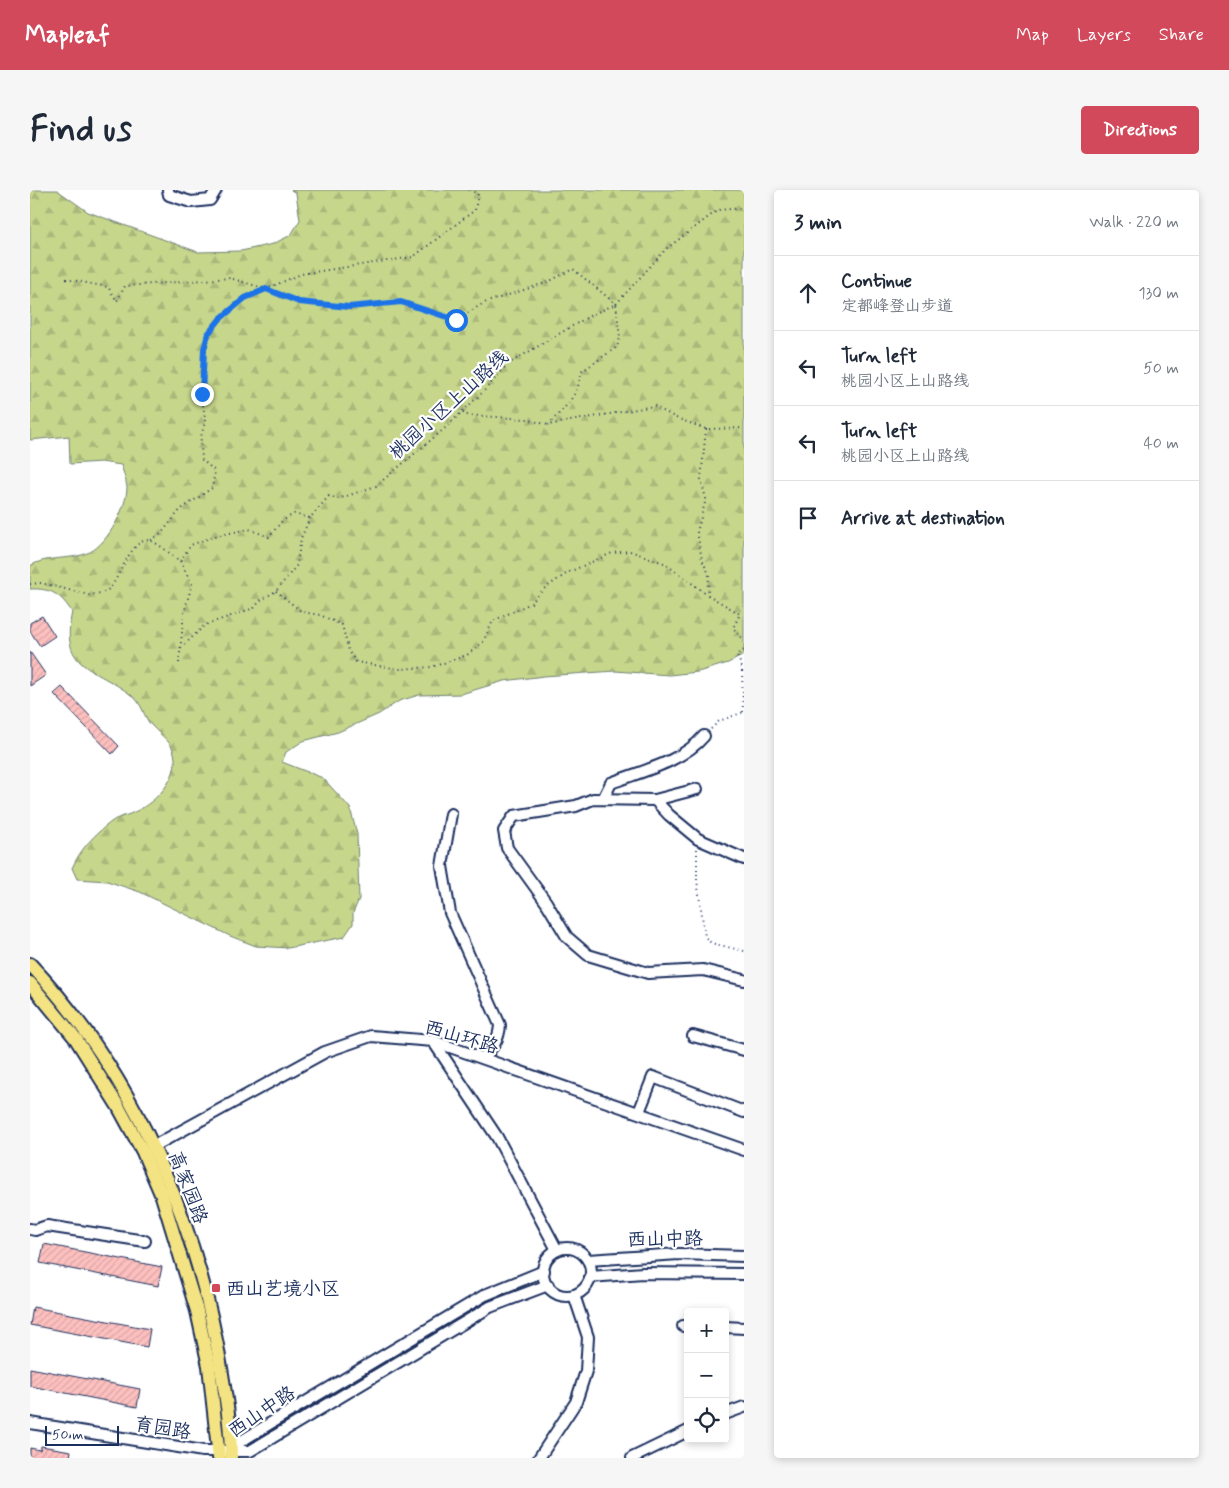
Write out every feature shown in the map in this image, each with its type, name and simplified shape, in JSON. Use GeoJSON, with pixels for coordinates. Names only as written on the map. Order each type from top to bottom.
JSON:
{"type":"FeatureCollection","features":[{"type":"Feature","properties":{"kind":"main road","name":"高家园路"},"geometry":{"type":"LineString","coordinates":[[30,964],[76,1020],[114,1074],[154,1146],[181,1214],[203,1281],[216,1338],[227,1406],[225,1454]]}},
{"type":"Feature","properties":{"kind":"main road","name":"高家园路"},"geometry":{"type":"LineString","coordinates":[[30,982],[76,1039],[118,1106],[143,1152],[162,1196],[197,1311],[225,1454]]}},
{"type":"Feature","properties":{"kind":"street"},"geometry":{"type":"LineString","coordinates":[[168,190],[170,195],[190,202],[210,200],[216,190]]}},
{"type":"Feature","properties":{"kind":"street"},"geometry":{"type":"LineString","coordinates":[[603,799],[611,783],[680,756],[697,744],[704,736]]}},
{"type":"Feature","properties":{"kind":"street"},"geometry":{"type":"LineString","coordinates":[[697,789],[655,800],[603,799],[514,816],[504,831],[507,848],[546,902],[567,937],[588,955],[648,973],[703,970],[744,980]]}},
{"type":"Feature","properties":{"kind":"street"},"geometry":{"type":"LineString","coordinates":[[655,800],[669,815],[698,839],[744,859]]}},
{"type":"Feature","properties":{"kind":"street"},"geometry":{"type":"LineString","coordinates":[[451,814],[442,866],[450,913],[500,1025],[499,1036],[495,1044],[483,1058]]}},
{"type":"Feature","properties":{"kind":"street","name":"西山环路"},"geometry":{"type":"LineString","coordinates":[[154,1146],[325,1052],[371,1036],[433,1041],[744,1150]]}},
{"type":"Feature","properties":{"kind":"street"},"geometry":{"type":"LineString","coordinates":[[693,1036],[744,1050]]}},
{"type":"Feature","properties":{"kind":"street"},"geometry":{"type":"LineString","coordinates":[[433,1041],[497,1137],[558,1250]]}},
{"type":"Feature","properties":{"kind":"street"},"geometry":{"type":"LineString","coordinates":[[639,1112],[652,1077],[744,1112]]}},
{"type":"Feature","properties":{"kind":"street"},"geometry":{"type":"LineString","coordinates":[[30,1229],[35,1230],[47,1226],[145,1241]]}},
{"type":"Feature","properties":{"kind":"street"},"geometry":{"type":"LineString","coordinates":[[571,1249],[578,1251],[588,1260],[590,1278],[586,1287],[574,1295],[561,1295],[548,1285],[544,1271],[547,1261],[558,1250],[571,1249]]}},
{"type":"Feature","properties":{"kind":"street","name":"西山中路"},"geometry":{"type":"LineString","coordinates":[[588,1260],[679,1254],[744,1256]]}},
{"type":"Feature","properties":{"kind":"street","name":"西山中路"},"geometry":{"type":"LineString","coordinates":[[225,1454],[274,1421],[484,1295],[544,1271]]}},
{"type":"Feature","properties":{"kind":"street","name":"西山中路"},"geometry":{"type":"LineString","coordinates":[[590,1278],[643,1273],[744,1274]]}},
{"type":"Feature","properties":{"kind":"street","name":"西山中路"},"geometry":{"type":"LineString","coordinates":[[225,1454],[250,1451],[490,1307],[548,1285]]}},
{"type":"Feature","properties":{"kind":"street"},"geometry":{"type":"LineString","coordinates":[[539,1458],[576,1402],[586,1371],[588,1337],[574,1295]]}},
{"type":"Feature","properties":{"kind":"street"},"geometry":{"type":"LineString","coordinates":[[729,1327],[744,1328]]}},
{"type":"Feature","properties":{"kind":"street"},"geometry":{"type":"LineString","coordinates":[[729,1413],[744,1407]]}},
{"type":"Feature","properties":{"kind":"street","name":"育园路"},"geometry":{"type":"LineString","coordinates":[[30,1422],[225,1454]]}},
{"type":"Feature","properties":{"kind":"street"},"geometry":{"type":"LineString","coordinates":[[632,1458],[684,1433]]}},
{"type":"Feature","properties":{"kind":"path"},"geometry":{"type":"LineString","coordinates":[[30,584],[41,583],[89,595],[109,589],[132,549],[143,541],[150,540],[161,534],[180,510],[212,488],[215,471],[202,460],[201,439],[205,420],[202,394],[204,349],[208,334],[220,319],[245,298],[301,274],[413,257],[475,210],[478,194],[469,190]]}},
{"type":"Feature","properties":{"kind":"path"},"geometry":{"type":"LineString","coordinates":[[616,304],[666,249],[718,210],[743,208],[744,212]]}},
{"type":"Feature","properties":{"kind":"path"},"geometry":{"type":"LineString","coordinates":[[66,279],[108,287],[117,301],[125,286],[230,278],[299,302],[349,307],[401,302],[456,320],[484,303],[548,282],[573,269],[616,304],[620,338],[618,347],[581,372],[580,382],[574,399],[548,424]]}},
{"type":"Feature","properties":{"kind":"path","name":"桃园小区上山路线"},"geometry":{"type":"LineString","coordinates":[[310,518],[329,496],[338,499],[376,486],[462,411],[508,364],[591,315],[616,304]]}},
{"type":"Feature","properties":{"kind":"path"},"geometry":{"type":"LineString","coordinates":[[462,411],[466,415],[527,419],[548,424],[654,406],[676,418],[706,429],[744,428]]}},
{"type":"Feature","properties":{"kind":"path"},"geometry":{"type":"LineString","coordinates":[[706,429],[701,478],[706,499],[696,532],[702,560],[710,574],[708,595]]}},
{"type":"Feature","properties":{"kind":"path"},"geometry":{"type":"LineString","coordinates":[[180,561],[191,545],[215,536],[249,529],[269,537],[282,521],[294,514],[310,518],[301,538],[297,565],[276,591],[261,600],[254,608],[205,624],[181,648]]}},
{"type":"Feature","properties":{"kind":"path"},"geometry":{"type":"LineString","coordinates":[[150,540],[180,561],[192,584],[184,613],[179,663]]}},
{"type":"Feature","properties":{"kind":"path"},"geometry":{"type":"LineString","coordinates":[[276,591],[302,612],[320,615],[342,625],[349,652],[356,662],[399,669],[432,667],[467,655],[483,642],[493,621],[531,603],[545,588],[569,572],[612,553],[630,552],[664,562],[708,595],[740,614],[733,628],[744,640]]}},
{"type":"Feature","properties":{"kind":"path"},"geometry":{"type":"LineString","coordinates":[[704,736],[719,720],[744,712],[742,668],[737,655],[744,650]]}},
{"type":"Feature","properties":{"kind":"path"},"geometry":{"type":"LineString","coordinates":[[698,839],[697,880],[705,937],[711,943],[744,951]]}},
{"type":"Feature","properties":{"kind":"green space"},"geometry":{"type":"Polygon","coordinates":[[[30,190],[57,190],[88,212],[198,252],[241,251],[273,244],[291,235],[300,220],[296,193],[291,190],[744,190],[744,655],[728,663],[698,672],[669,675],[615,671],[544,676],[504,681],[461,694],[419,695],[399,701],[379,714],[338,732],[303,741],[286,752],[282,762],[323,778],[350,808],[357,834],[359,899],[353,913],[353,924],[344,937],[288,948],[256,946],[230,936],[140,892],[107,881],[77,879],[72,868],[84,848],[113,820],[140,809],[155,799],[172,776],[175,759],[170,744],[149,722],[135,698],[83,665],[75,656],[71,646],[69,631],[72,612],[64,601],[50,591],[30,589],[30,566],[44,560],[83,555],[90,552],[103,541],[110,533],[120,514],[127,487],[121,465],[101,462],[70,464],[69,436],[30,440],[30,190]]]}},
{"type":"Feature","properties":{"kind":"building"},"geometry":{"type":"Polygon","coordinates":[[[42,616],[55,636],[40,646],[30,631],[30,623],[42,616]]]}},
{"type":"Feature","properties":{"kind":"building"},"geometry":{"type":"Polygon","coordinates":[[[30,652],[46,675],[30,686],[30,652]]]}},
{"type":"Feature","properties":{"kind":"building"},"geometry":{"type":"Polygon","coordinates":[[[62,687],[119,746],[112,754],[54,694],[62,687]]]}},
{"type":"Feature","properties":{"kind":"building"},"geometry":{"type":"Polygon","coordinates":[[[44,1244],[162,1267],[158,1286],[40,1263],[44,1244]]]}},
{"type":"Feature","properties":{"kind":"building"},"geometry":{"type":"Polygon","coordinates":[[[33,1307],[150,1329],[147,1347],[30,1325],[33,1307]]]}},
{"type":"Feature","properties":{"kind":"building"},"geometry":{"type":"Polygon","coordinates":[[[30,1368],[140,1389],[137,1407],[30,1386],[30,1368]]]}},
{"type":"Feature","properties":{"kind":"building"},"geometry":{"type":"Polygon","coordinates":[[[41,1446],[71,1451],[70,1458],[30,1458],[30,1448],[40,1450],[41,1446]]]}},
{"type":"Feature","properties":{"kind":"place","name":"西山艺境小区"},"geometry":{"type":"Point","coordinates":[216,1288]}},
{"type":"Feature","properties":{"kind":"route"},"geometry":{"type":"LineString","coordinates":[[202,394],[204,349],[208,334],[220,319],[245,298],[266,289],[299,302],[349,307],[401,302],[456,320]]}}]}
